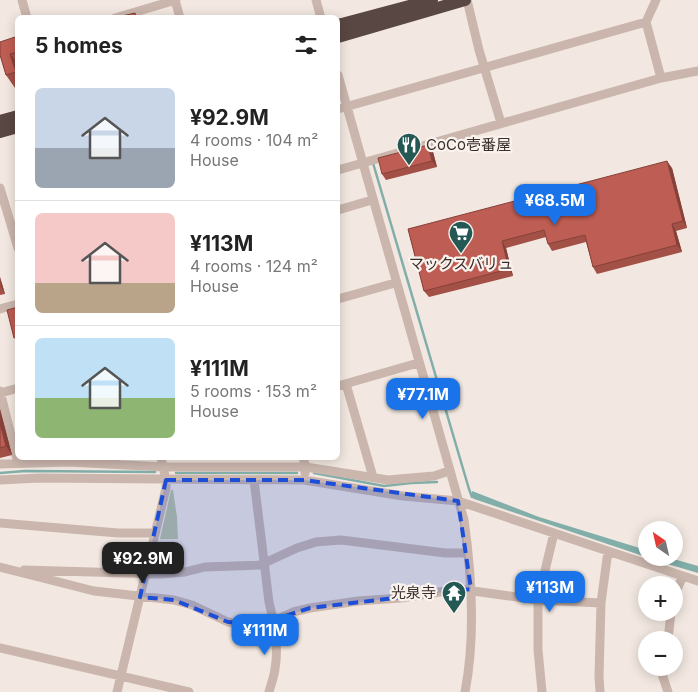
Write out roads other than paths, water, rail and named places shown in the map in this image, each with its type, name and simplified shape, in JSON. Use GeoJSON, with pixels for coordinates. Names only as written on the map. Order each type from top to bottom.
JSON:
{"type":"FeatureCollection","features":[{"type":"Feature","properties":{"kind":"highway"},"geometry":{"type":"LineString","coordinates":[[340,24],[432,0]]}},
{"type":"Feature","properties":{"kind":"highway"},"geometry":{"type":"LineString","coordinates":[[340,36],[466,0]]}},
{"type":"Feature","properties":{"kind":"highway"},"geometry":{"type":"LineString","coordinates":[[0,121],[15,117]]}},
{"type":"Feature","properties":{"kind":"highway"},"geometry":{"type":"LineString","coordinates":[[0,132],[15,127]]}},
{"type":"Feature","properties":{"kind":"street"},"geometry":{"type":"LineString","coordinates":[[22,0],[26,15]]}},
{"type":"Feature","properties":{"kind":"street"},"geometry":{"type":"LineString","coordinates":[[125,15],[175,0],[179,15]]}},
{"type":"Feature","properties":{"kind":"street"},"geometry":{"type":"LineString","coordinates":[[316,0],[320,15]]}},
{"type":"Feature","properties":{"kind":"street"},"geometry":{"type":"LineString","coordinates":[[466,0],[501,123]]}},
{"type":"Feature","properties":{"kind":"street"},"geometry":{"type":"LineString","coordinates":[[656,0],[646,22],[661,78]]}},
{"type":"Feature","properties":{"kind":"street"},"geometry":{"type":"LineString","coordinates":[[342,107],[646,22]]}},
{"type":"Feature","properties":{"kind":"street"},"geometry":{"type":"LineString","coordinates":[[340,169],[661,78],[698,72]]}},
{"type":"Feature","properties":{"kind":"street"},"geometry":{"type":"LineString","coordinates":[[340,91],[342,107],[362,163],[464,520],[471,589],[469,665],[465,692]]}},
{"type":"Feature","properties":{"kind":"street"},"geometry":{"type":"LineString","coordinates":[[0,191],[15,238]]}},
{"type":"Feature","properties":{"kind":"street"},"geometry":{"type":"LineString","coordinates":[[340,209],[372,200]]}},
{"type":"Feature","properties":{"kind":"street"},"geometry":{"type":"LineString","coordinates":[[340,298],[395,283]]}},
{"type":"Feature","properties":{"kind":"street"},"geometry":{"type":"LineString","coordinates":[[0,309],[15,305]]}},
{"type":"Feature","properties":{"kind":"street"},"geometry":{"type":"LineString","coordinates":[[372,477],[342,385],[418,363]]}},
{"type":"Feature","properties":{"kind":"street"},"geometry":{"type":"LineString","coordinates":[[15,389],[0,392],[15,451]]}},
{"type":"Feature","properties":{"kind":"street"},"geometry":{"type":"LineString","coordinates":[[69,462],[77,460]]}},
{"type":"Feature","properties":{"kind":"street"},"geometry":{"type":"LineString","coordinates":[[117,692],[166,488],[162,460]]}},
{"type":"Feature","properties":{"kind":"street"},"geometry":{"type":"LineString","coordinates":[[304,460],[306,468],[304,480]]}},
{"type":"Feature","properties":{"kind":"street"},"geometry":{"type":"LineString","coordinates":[[0,464],[69,462],[164,467],[306,468],[388,480],[434,476],[449,471]]}},
{"type":"Feature","properties":{"kind":"street"},"geometry":{"type":"LineString","coordinates":[[0,480],[40,478],[304,480],[403,496],[458,501],[698,580]]}},
{"type":"Feature","properties":{"kind":"street"},"geometry":{"type":"LineString","coordinates":[[254,480],[277,655],[269,692]]}},
{"type":"Feature","properties":{"kind":"street"},"geometry":{"type":"LineString","coordinates":[[0,523],[118,533],[155,533]]}},
{"type":"Feature","properties":{"kind":"street"},"geometry":{"type":"LineString","coordinates":[[542,692],[538,650],[538,600],[554,533]]}},
{"type":"Feature","properties":{"kind":"street"},"geometry":{"type":"LineString","coordinates":[[16,570],[160,574],[185,572],[204,568],[265,563],[297,548],[316,542],[341,540],[444,553],[468,553]]}},
{"type":"Feature","properties":{"kind":"street"},"geometry":{"type":"LineString","coordinates":[[600,692],[601,603],[608,551]]}},
{"type":"Feature","properties":{"kind":"street"},"geometry":{"type":"LineString","coordinates":[[0,567],[94,591],[174,600],[192,605],[228,622],[242,625],[257,625],[274,621],[293,612],[310,608],[358,601],[401,598],[459,589],[471,589],[484,593],[538,600],[601,603]]}},
{"type":"Feature","properties":{"kind":"street"},"geometry":{"type":"LineString","coordinates":[[0,648],[190,692]]}},
{"type":"Feature","properties":{"kind":"street"},"geometry":{"type":"LineString","coordinates":[[663,676],[668,692]]}},
{"type":"Feature","properties":{"kind":"water"},"geometry":{"type":"Polygon","coordinates":[[[472,491],[539,517],[638,548],[638,554],[474,499],[472,491]]]}},
{"type":"Feature","properties":{"kind":"water"},"geometry":{"type":"Polygon","coordinates":[[[683,562],[698,566],[698,573],[674,566],[683,566],[683,562]]]}},
{"type":"Feature","properties":{"kind":"waterway"},"geometry":{"type":"LineString","coordinates":[[373,163],[469,489],[472,497],[474,497]]}},
{"type":"Feature","properties":{"kind":"waterway"},"geometry":{"type":"LineString","coordinates":[[0,473],[25,471],[155,472]]}},
{"type":"Feature","properties":{"kind":"waterway"},"geometry":{"type":"LineString","coordinates":[[176,473],[297,473]]}},
{"type":"Feature","properties":{"kind":"waterway"},"geometry":{"type":"LineString","coordinates":[[314,473],[384,486],[437,482]]}},
{"type":"Feature","properties":{"kind":"place","name":"CoCo壱番屋"},"geometry":{"type":"Point","coordinates":[409,166]}},
{"type":"Feature","properties":{"kind":"place","name":"マックスバリュ"},"geometry":{"type":"Point","coordinates":[461,254]}},
{"type":"Feature","properties":{"kind":"place","name":"光泉寺"},"geometry":{"type":"Point","coordinates":[454,614]}}]}
